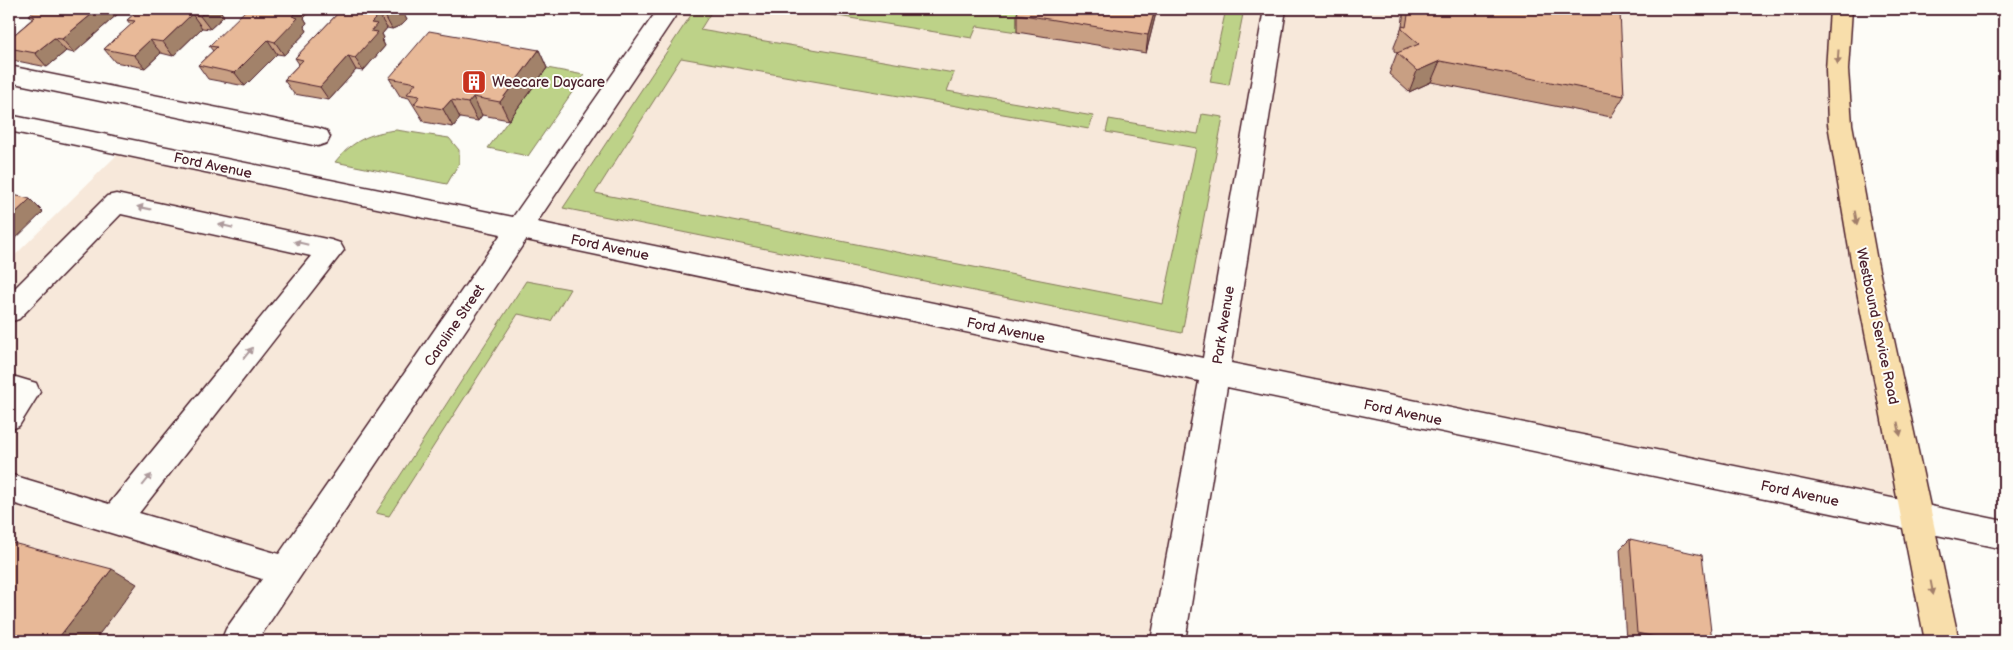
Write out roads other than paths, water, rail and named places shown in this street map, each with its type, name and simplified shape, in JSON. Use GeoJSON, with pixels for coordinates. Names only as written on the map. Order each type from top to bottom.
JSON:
{"type":"FeatureCollection","features":[{"type":"Feature","properties":{"kind":"main road","name":"Westbound Service Road"},"geometry":{"type":"LineString","coordinates":[[1841,9],[1837,70],[1840,124],[1864,261],[1942,641]]}},
{"type":"Feature","properties":{"kind":"street","name":"Caroline Street"},"geometry":{"type":"LineString","coordinates":[[238,641],[669,9]]}},
{"type":"Feature","properties":{"kind":"street","name":"Park Avenue"},"geometry":{"type":"LineString","coordinates":[[1168,641],[1215,373],[1275,9]]}},
{"type":"Feature","properties":{"kind":"street"},"geometry":{"type":"LineString","coordinates":[[9,74],[318,136]]}},
{"type":"Feature","properties":{"kind":"street","name":"Ford Avenue"},"geometry":{"type":"LineString","coordinates":[[9,123],[2004,535]]}},
{"type":"Feature","properties":{"kind":"street"},"geometry":{"type":"LineString","coordinates":[[9,311],[116,202],[331,250],[116,518]]}},
{"type":"Feature","properties":{"kind":"street"},"geometry":{"type":"LineString","coordinates":[[9,387],[26,392],[9,417]]}},
{"type":"Feature","properties":{"kind":"street"},"geometry":{"type":"LineString","coordinates":[[9,488],[116,518],[286,571]]}},
{"type":"Feature","properties":{"kind":"place","name":"Weecare Daycare"},"geometry":{"type":"Point","coordinates":[474,82]}}]}
